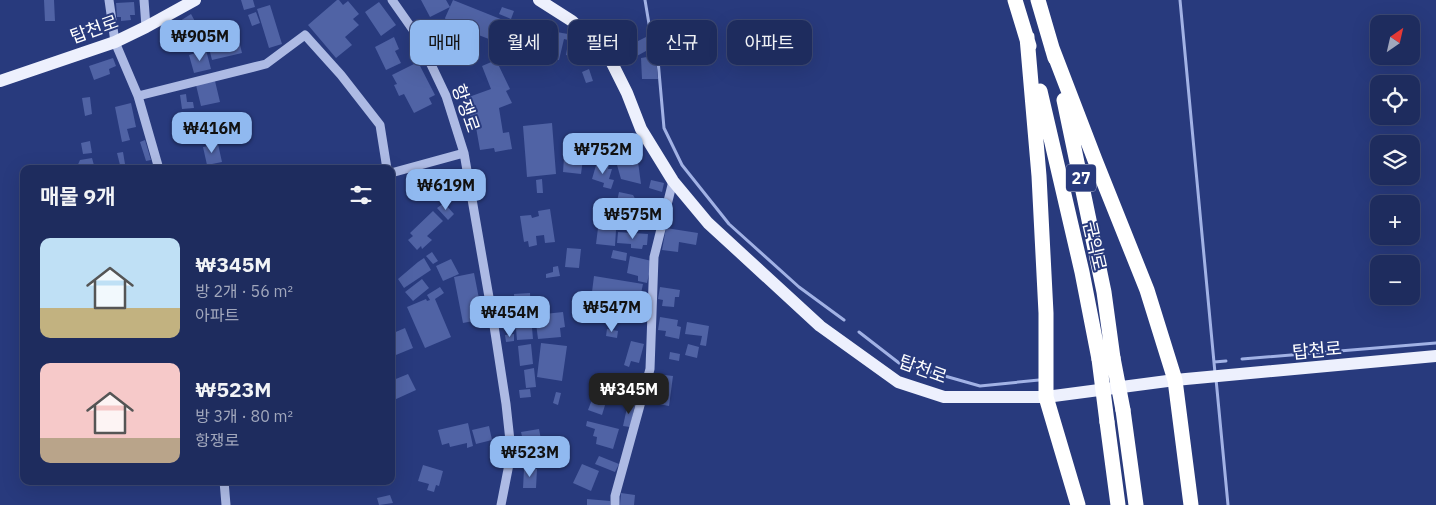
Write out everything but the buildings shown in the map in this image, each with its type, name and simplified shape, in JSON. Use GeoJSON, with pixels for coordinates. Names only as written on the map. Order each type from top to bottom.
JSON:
{"type":"FeatureCollection","features":[{"type":"Feature","properties":{"kind":"highway","name":"군익로"},"geometry":{"type":"LineString","coordinates":[[1015,0],[1027,37],[1082,272],[1106,359],[1123,410],[1136,505]]}},
{"type":"Feature","properties":{"kind":"highway","name":"군익로"},"geometry":{"type":"LineString","coordinates":[[1038,0],[1052,48],[1104,292],[1107,422],[1118,505]]}},
{"type":"Feature","properties":{"kind":"highway"},"geometry":{"type":"LineString","coordinates":[[1027,37],[1040,195],[1046,313],[1046,397],[1078,505]]}},
{"type":"Feature","properties":{"kind":"highway"},"geometry":{"type":"LineString","coordinates":[[1052,48],[1147,290],[1175,380],[1191,505]]}},
{"type":"Feature","properties":{"kind":"main road","name":"탑천로"},"geometry":{"type":"LineString","coordinates":[[0,81],[116,42],[195,0]]}},
{"type":"Feature","properties":{"kind":"main road","name":"탑천로"},"geometry":{"type":"LineString","coordinates":[[539,0],[572,21],[610,59],[642,129],[673,181],[708,223],[820,326],[859,356],[898,382],[944,397],[1046,397],[1175,380],[1436,356]]}},
{"type":"Feature","properties":{"kind":"street"},"geometry":{"type":"LineString","coordinates":[[109,0],[116,42],[138,96],[158,165]]}},
{"type":"Feature","properties":{"kind":"street"},"geometry":{"type":"LineString","coordinates":[[144,0],[146,27]]}},
{"type":"Feature","properties":{"kind":"street","name":"항쟁로"},"geometry":{"type":"LineString","coordinates":[[392,0],[418,37],[446,96],[464,153],[494,326],[511,450],[501,505]]}},
{"type":"Feature","properties":{"kind":"street"},"geometry":{"type":"LineString","coordinates":[[138,96],[266,64],[304,35],[341,74],[380,125],[386,165]]}},
{"type":"Feature","properties":{"kind":"street"},"geometry":{"type":"LineString","coordinates":[[395,172],[464,153]]}},
{"type":"Feature","properties":{"kind":"street"},"geometry":{"type":"LineString","coordinates":[[616,505],[615,496],[650,369],[654,257],[673,181]]}},
{"type":"Feature","properties":{"kind":"street"},"geometry":{"type":"LineString","coordinates":[[224,485],[226,505]]}},
{"type":"Feature","properties":{"kind":"waterway"},"geometry":{"type":"LineString","coordinates":[[645,0],[649,24],[657,49],[664,128],[682,165],[729,224],[799,287],[844,320]]}},
{"type":"Feature","properties":{"kind":"waterway"},"geometry":{"type":"LineString","coordinates":[[1180,0],[1215,373]]}},
{"type":"Feature","properties":{"kind":"waterway"},"geometry":{"type":"LineString","coordinates":[[859,332],[899,363],[980,386],[1039,380]]}},
{"type":"Feature","properties":{"kind":"waterway"},"geometry":{"type":"LineString","coordinates":[[1242,359],[1436,343]]}},
{"type":"Feature","properties":{"kind":"waterway"},"geometry":{"type":"LineString","coordinates":[[1214,362],[1226,361]]}},
{"type":"Feature","properties":{"kind":"waterway"},"geometry":{"type":"LineString","coordinates":[[1216,379],[1228,505]]}}]}
